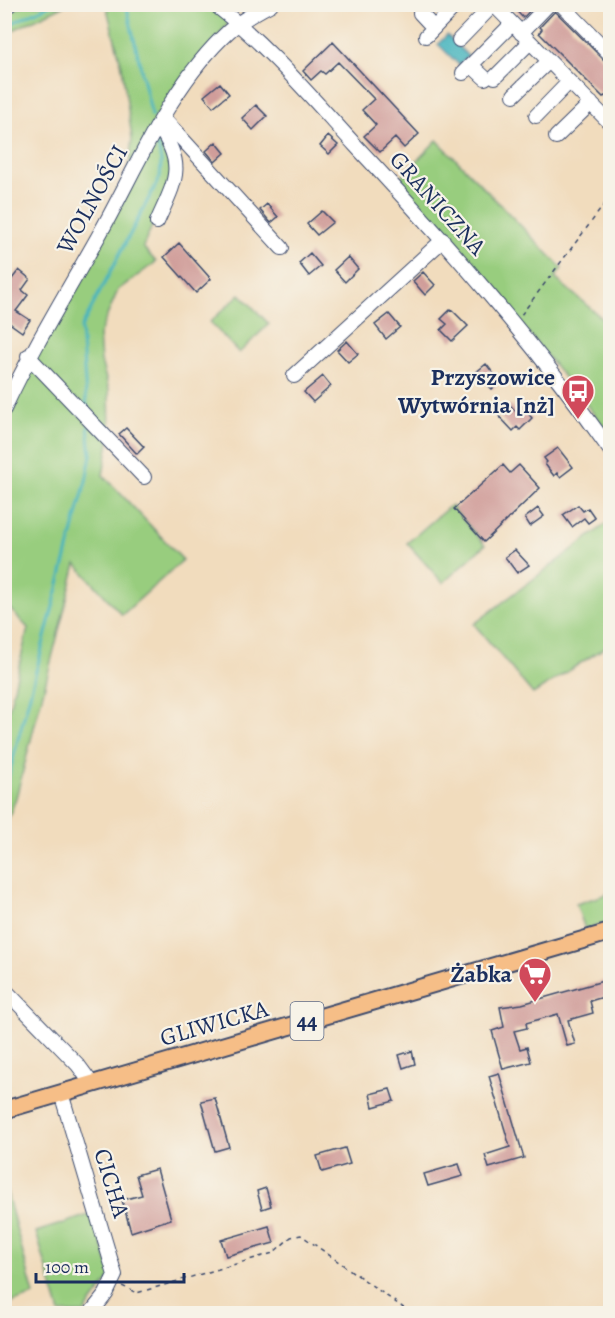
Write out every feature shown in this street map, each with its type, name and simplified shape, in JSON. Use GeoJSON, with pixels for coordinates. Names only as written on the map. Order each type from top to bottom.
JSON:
{"type":"FeatureCollection","features":[{"type":"Feature","properties":{"kind":"main road","name":"GLIWICKA"},"geometry":{"type":"LineString","coordinates":[[4,1110],[610,932]]}},
{"type":"Feature","properties":{"kind":"street"},"geometry":{"type":"LineString","coordinates":[[4,8],[10,4]]}},
{"type":"Feature","properties":{"kind":"street","name":"GRANICZNA"},"geometry":{"type":"LineString","coordinates":[[214,4],[282,66],[443,240],[512,323],[610,450]]}},
{"type":"Feature","properties":{"kind":"street","name":"WOLNOŚCI"},"geometry":{"type":"LineString","coordinates":[[4,409],[28,356],[161,122],[195,70],[238,24],[271,4]]}},
{"type":"Feature","properties":{"kind":"street"},"geometry":{"type":"LineString","coordinates":[[420,13],[430,32],[456,4]]}},
{"type":"Feature","properties":{"kind":"street"},"geometry":{"type":"LineString","coordinates":[[521,33],[467,69],[490,78],[521,33],[549,4]]}},
{"type":"Feature","properties":{"kind":"street"},"geometry":{"type":"LineString","coordinates":[[561,4],[610,54]]}},
{"type":"Feature","properties":{"kind":"street"},"geometry":{"type":"LineString","coordinates":[[459,40],[493,5],[609,120]]}},
{"type":"Feature","properties":{"kind":"street"},"geometry":{"type":"LineString","coordinates":[[514,95],[549,61]]}},
{"type":"Feature","properties":{"kind":"street"},"geometry":{"type":"LineString","coordinates":[[536,116],[569,82]]}},
{"type":"Feature","properties":{"kind":"street"},"geometry":{"type":"LineString","coordinates":[[556,137],[591,103]]}},
{"type":"Feature","properties":{"kind":"street"},"geometry":{"type":"LineString","coordinates":[[157,222],[174,184],[177,163],[161,122]]}},
{"type":"Feature","properties":{"kind":"street"},"geometry":{"type":"LineString","coordinates":[[161,122],[282,248]]}},
{"type":"Feature","properties":{"kind":"street"},"geometry":{"type":"LineString","coordinates":[[294,376],[443,240]]}},
{"type":"Feature","properties":{"kind":"street"},"geometry":{"type":"LineString","coordinates":[[28,356],[144,477]]}},
{"type":"Feature","properties":{"kind":"street"},"geometry":{"type":"LineString","coordinates":[[4,989],[78,1065],[92,1084]]}},
{"type":"Feature","properties":{"kind":"street","name":"CICHA"},"geometry":{"type":"LineString","coordinates":[[62,1093],[113,1266],[113,1282]]}},
{"type":"Feature","properties":{"kind":"street"},"geometry":{"type":"LineString","coordinates":[[90,1314],[113,1282]]}},
{"type":"Feature","properties":{"kind":"path"},"geometry":{"type":"LineString","coordinates":[[512,323],[524,312],[547,278],[610,197]]}},
{"type":"Feature","properties":{"kind":"path"},"geometry":{"type":"LineString","coordinates":[[113,1282],[137,1293],[273,1252],[291,1237],[301,1235],[412,1314]]}},
{"type":"Feature","properties":{"kind":"green space"},"geometry":{"type":"Polygon","coordinates":[[[24,5],[65,5],[5,34],[4,15],[24,5]]]}},
{"type":"Feature","properties":{"kind":"green space"},"geometry":{"type":"Polygon","coordinates":[[[106,5],[206,5],[230,21],[158,116],[173,163],[168,188],[143,247],[156,262],[118,290],[99,335],[101,361],[109,390],[110,437],[103,475],[183,560],[122,615],[76,564],[16,798],[5,827],[5,726],[28,628],[5,604],[5,423],[25,375],[126,193],[132,138],[122,67],[106,5]]]}},
{"type":"Feature","properties":{"kind":"green space"},"geometry":{"type":"Polygon","coordinates":[[[437,140],[562,268],[555,278],[610,325],[610,434],[504,303],[397,181],[437,140]]]}},
{"type":"Feature","properties":{"kind":"green space"},"geometry":{"type":"Polygon","coordinates":[[[240,294],[269,324],[239,353],[210,322],[240,294]]]}},
{"type":"Feature","properties":{"kind":"green space"},"geometry":{"type":"Polygon","coordinates":[[[451,505],[485,545],[443,583],[407,543],[451,505]]]}},
{"type":"Feature","properties":{"kind":"green space"},"geometry":{"type":"Polygon","coordinates":[[[610,521],[610,644],[533,694],[474,624],[610,521]]]}},
{"type":"Feature","properties":{"kind":"green space"},"geometry":{"type":"Polygon","coordinates":[[[610,893],[610,923],[585,929],[576,904],[610,893]]]}},
{"type":"Feature","properties":{"kind":"green space"},"geometry":{"type":"Polygon","coordinates":[[[5,1186],[34,1295],[4,1305],[5,1186]]]}},
{"type":"Feature","properties":{"kind":"green space"},"geometry":{"type":"Polygon","coordinates":[[[92,1214],[112,1275],[84,1313],[60,1313],[36,1232],[92,1214]]]}},
{"type":"Feature","properties":{"kind":"water"},"geometry":{"type":"Polygon","coordinates":[[[447,35],[468,56],[459,65],[438,44],[447,35]]]}},
{"type":"Feature","properties":{"kind":"building"},"geometry":{"type":"Polygon","coordinates":[[[510,4],[536,4],[523,18],[510,4]]]}},
{"type":"Feature","properties":{"kind":"building"},"geometry":{"type":"Polygon","coordinates":[[[555,11],[610,66],[610,101],[605,96],[603,97],[539,33],[542,29],[540,27],[555,11]]]}},
{"type":"Feature","properties":{"kind":"building"},"geometry":{"type":"Polygon","coordinates":[[[333,42],[419,134],[404,148],[395,138],[380,152],[364,136],[376,125],[362,110],[374,99],[338,62],[325,74],[321,71],[311,80],[303,71],[333,42]]]}},
{"type":"Feature","properties":{"kind":"building"},"geometry":{"type":"Polygon","coordinates":[[[220,83],[229,94],[213,107],[204,96],[220,83]]]}},
{"type":"Feature","properties":{"kind":"building"},"geometry":{"type":"Polygon","coordinates":[[[256,105],[267,116],[253,130],[242,118],[256,105]]]}},
{"type":"Feature","properties":{"kind":"building"},"geometry":{"type":"Polygon","coordinates":[[[328,136],[338,145],[329,154],[320,146],[328,136]]]}},
{"type":"Feature","properties":{"kind":"building"},"geometry":{"type":"Polygon","coordinates":[[[216,142],[225,153],[215,162],[206,151],[216,142]]]}},
{"type":"Feature","properties":{"kind":"building"},"geometry":{"type":"Polygon","coordinates":[[[267,204],[278,217],[271,223],[260,210],[267,204]]]}},
{"type":"Feature","properties":{"kind":"building"},"geometry":{"type":"Polygon","coordinates":[[[322,211],[333,222],[317,235],[307,224],[322,211]]]}},
{"type":"Feature","properties":{"kind":"building"},"geometry":{"type":"Polygon","coordinates":[[[179,243],[211,279],[196,293],[164,257],[179,243]]]}},
{"type":"Feature","properties":{"kind":"building"},"geometry":{"type":"Polygon","coordinates":[[[310,253],[321,266],[309,276],[299,263],[310,253]]]}},
{"type":"Feature","properties":{"kind":"building"},"geometry":{"type":"Polygon","coordinates":[[[348,257],[358,269],[345,282],[334,270],[348,257]]]}},
{"type":"Feature","properties":{"kind":"building"},"geometry":{"type":"Polygon","coordinates":[[[19,270],[30,279],[22,290],[28,295],[16,311],[30,320],[22,332],[4,319],[4,306],[11,297],[4,289],[19,270]]]}},
{"type":"Feature","properties":{"kind":"building"},"geometry":{"type":"Polygon","coordinates":[[[423,272],[435,285],[425,295],[413,281],[423,272]]]}},
{"type":"Feature","properties":{"kind":"building"},"geometry":{"type":"Polygon","coordinates":[[[451,309],[468,326],[452,341],[441,330],[447,324],[441,319],[451,309]]]}},
{"type":"Feature","properties":{"kind":"building"},"geometry":{"type":"Polygon","coordinates":[[[389,314],[400,327],[386,339],[375,325],[389,314]]]}},
{"type":"Feature","properties":{"kind":"building"},"geometry":{"type":"Polygon","coordinates":[[[347,341],[358,354],[348,362],[337,350],[347,341]]]}},
{"type":"Feature","properties":{"kind":"building"},"geometry":{"type":"Polygon","coordinates":[[[486,364],[500,382],[492,389],[475,373],[486,364]]]}},
{"type":"Feature","properties":{"kind":"building"},"geometry":{"type":"Polygon","coordinates":[[[323,376],[331,386],[313,402],[304,392],[323,376]]]}},
{"type":"Feature","properties":{"kind":"building"},"geometry":{"type":"Polygon","coordinates":[[[510,405],[520,416],[526,411],[532,418],[520,430],[517,427],[513,431],[499,416],[510,405]]]}},
{"type":"Feature","properties":{"kind":"building"},"geometry":{"type":"Polygon","coordinates":[[[126,428],[144,447],[137,454],[119,434],[126,428]]]}},
{"type":"Feature","properties":{"kind":"building"},"geometry":{"type":"Polygon","coordinates":[[[558,448],[573,467],[560,477],[557,473],[554,476],[545,464],[547,462],[544,458],[558,448]]]}},
{"type":"Feature","properties":{"kind":"building"},"geometry":{"type":"Polygon","coordinates":[[[503,465],[510,473],[519,465],[540,488],[484,542],[454,509],[503,465]]]}},
{"type":"Feature","properties":{"kind":"building"},"geometry":{"type":"Polygon","coordinates":[[[578,505],[583,511],[588,508],[595,518],[588,523],[584,518],[572,527],[563,515],[578,505]]]}},
{"type":"Feature","properties":{"kind":"building"},"geometry":{"type":"Polygon","coordinates":[[[538,508],[544,516],[530,526],[525,518],[538,508]]]}},
{"type":"Feature","properties":{"kind":"building"},"geometry":{"type":"Polygon","coordinates":[[[515,550],[529,565],[517,573],[505,557],[515,550]]]}},
{"type":"Feature","properties":{"kind":"building"},"geometry":{"type":"Polygon","coordinates":[[[610,979],[610,995],[590,1001],[593,1013],[568,1020],[575,1044],[567,1046],[558,1014],[526,1023],[527,1028],[514,1031],[520,1049],[527,1047],[531,1062],[503,1069],[492,1031],[504,1027],[500,1007],[522,1004],[610,979]]]}},
{"type":"Feature","properties":{"kind":"building"},"geometry":{"type":"Polygon","coordinates":[[[412,1051],[415,1064],[403,1068],[399,1055],[412,1051]]]}},
{"type":"Feature","properties":{"kind":"building"},"geometry":{"type":"Polygon","coordinates":[[[499,1073],[524,1158],[489,1168],[485,1155],[510,1147],[489,1076],[499,1073]]]}},
{"type":"Feature","properties":{"kind":"building"},"geometry":{"type":"Polygon","coordinates":[[[390,1089],[394,1101],[373,1107],[370,1094],[390,1089]]]}},
{"type":"Feature","properties":{"kind":"building"},"geometry":{"type":"Polygon","coordinates":[[[215,1098],[229,1147],[215,1151],[201,1101],[215,1098]]]}},
{"type":"Feature","properties":{"kind":"building"},"geometry":{"type":"Polygon","coordinates":[[[345,1148],[350,1164],[322,1172],[317,1156],[345,1148]]]}},
{"type":"Feature","properties":{"kind":"building"},"geometry":{"type":"Polygon","coordinates":[[[459,1164],[463,1176],[428,1186],[424,1174],[459,1164]]]}},
{"type":"Feature","properties":{"kind":"building"},"geometry":{"type":"Polygon","coordinates":[[[157,1169],[171,1219],[131,1232],[122,1200],[142,1195],[136,1175],[157,1169]]]}},
{"type":"Feature","properties":{"kind":"building"},"geometry":{"type":"Polygon","coordinates":[[[266,1188],[271,1206],[262,1209],[257,1191],[266,1188]]]}},
{"type":"Feature","properties":{"kind":"building"},"geometry":{"type":"Polygon","coordinates":[[[269,1226],[274,1243],[226,1256],[221,1240],[269,1226]]]}},
{"type":"Feature","properties":{"kind":"waterway"},"geometry":{"type":"LineString","coordinates":[[4,27],[52,4]]}},
{"type":"Feature","properties":{"kind":"waterway"},"geometry":{"type":"LineString","coordinates":[[126,4],[152,116]]}},
{"type":"Feature","properties":{"kind":"waterway"},"geometry":{"type":"LineString","coordinates":[[87,411],[81,328],[160,177],[161,162],[158,145]]}},
{"type":"Feature","properties":{"kind":"waterway"},"geometry":{"type":"LineString","coordinates":[[4,793],[86,481],[91,455],[88,427]]}},
{"type":"Feature","properties":{"kind":"place","name":"Przyszowice Wytwórnia [nż]"},"geometry":{"type":"Point","coordinates":[578,420]}},
{"type":"Feature","properties":{"kind":"place","name":"Żabka"},"geometry":{"type":"Point","coordinates":[535,1003]}}]}
